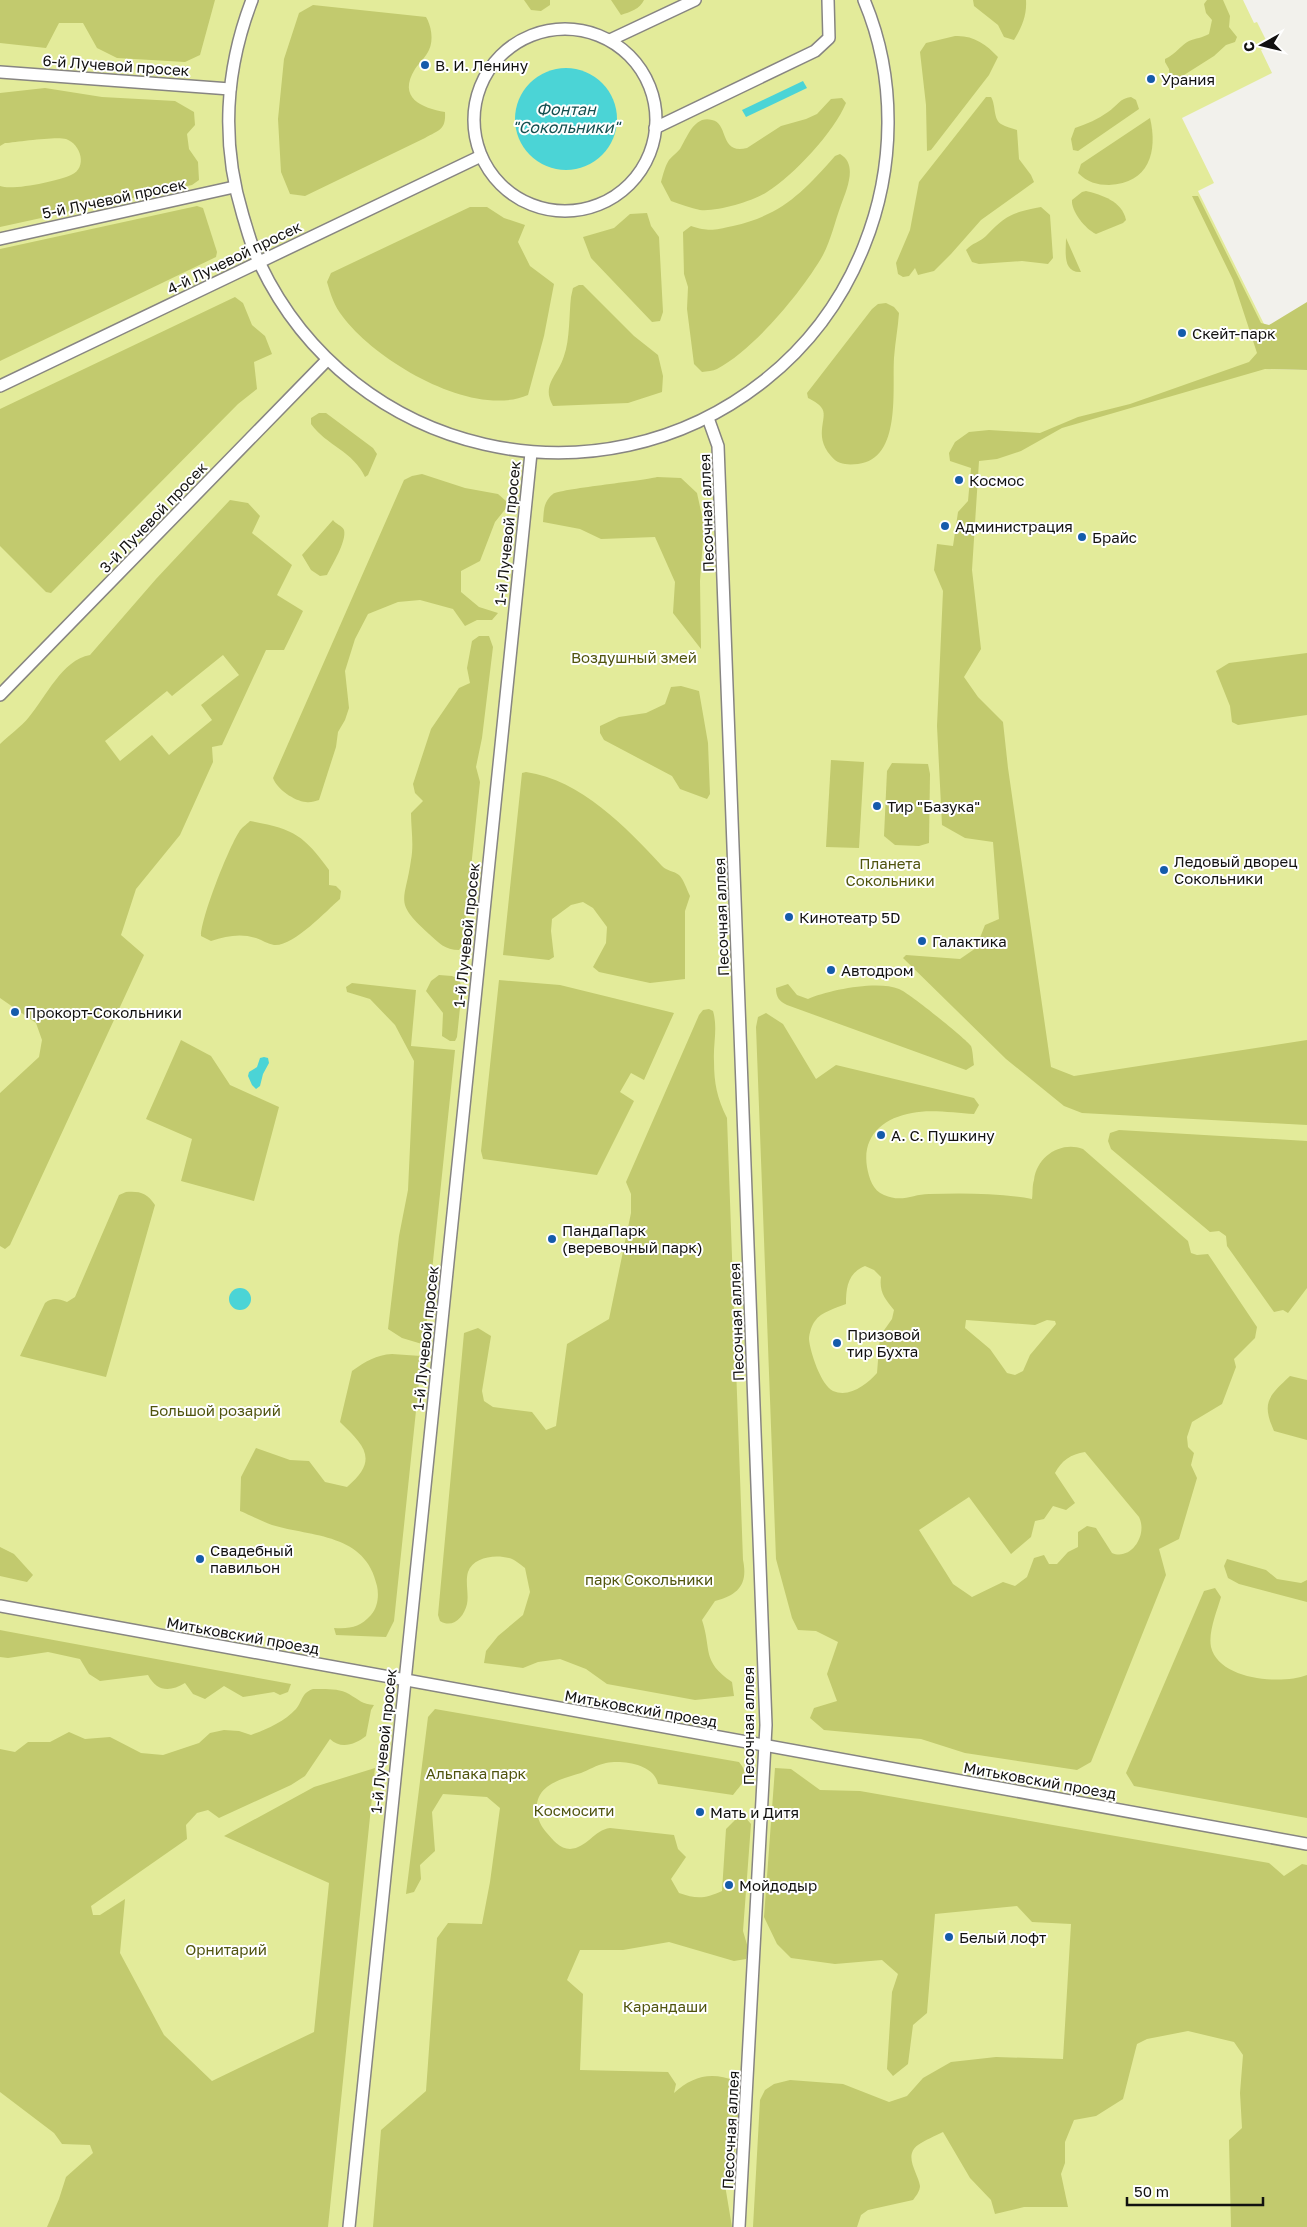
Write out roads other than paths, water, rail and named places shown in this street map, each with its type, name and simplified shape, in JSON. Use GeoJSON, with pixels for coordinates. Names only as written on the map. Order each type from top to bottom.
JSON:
{"type":"FeatureCollection","features":[{"type":"Feature","properties":{"kind":"street"},"geometry":{"type":"LineString","coordinates":[[252,0],[235,54],[230,89],[229,138],[234,187],[259,262],[289,315],[327,360],[366,392],[413,420],[451,436],[490,447],[530,453],[576,453],[622,448],[666,436],[708,418],[753,390],[780,368],[810,337],[836,302],[857,264],[871,228],[882,187],[887,152],[888,99],[882,55],[864,0]]}},
{"type":"Feature","properties":{"kind":"street"},"geometry":{"type":"LineString","coordinates":[[610,40],[694,0]]}},
{"type":"Feature","properties":{"kind":"street"},"geometry":{"type":"LineString","coordinates":[[656,128],[815,51],[830,38],[828,0]]}},
{"type":"Feature","properties":{"kind":"street"},"geometry":{"type":"LineString","coordinates":[[558,28],[590,32],[610,40],[633,58],[646,76],[654,96],[656,128],[650,154],[641,171],[630,185],[616,196],[600,204],[583,210],[548,210],[532,205],[503,187],[490,172],[482,156],[476,137],[474,118],[479,89],[488,71],[510,47],[533,35],[558,28]]}},
{"type":"Feature","properties":{"kind":"street","name":"6-й Лучевой просек"},"geometry":{"type":"LineString","coordinates":[[0,72],[230,89]]}},
{"type":"Feature","properties":{"kind":"street","name":"4-й Лучевой просек"},"geometry":{"type":"LineString","coordinates":[[0,386],[482,156]]}},
{"type":"Feature","properties":{"kind":"street","name":"5-й Лучевой просек"},"geometry":{"type":"LineString","coordinates":[[0,239],[234,187]]}},
{"type":"Feature","properties":{"kind":"street","name":"3-й Лучевой просек"},"geometry":{"type":"LineString","coordinates":[[0,695],[327,360]]}},
{"type":"Feature","properties":{"kind":"street","name":"Песочная аллея"},"geometry":{"type":"LineString","coordinates":[[708,418],[715,433],[718,446],[766,1745],[739,2227]]}},
{"type":"Feature","properties":{"kind":"street","name":"1-й Лучевой просек"},"geometry":{"type":"LineString","coordinates":[[349,2227],[530,453]]}},
{"type":"Feature","properties":{"kind":"street","name":"Митьковский проезд"},"geometry":{"type":"LineString","coordinates":[[0,1606],[1307,1844]]}},
{"type":"Feature","properties":{"kind":"water","name":"Фонтан \"Сокольники\""},"geometry":{"type":"Polygon","coordinates":[[[566,68],[576,69],[595,76],[609,90],[616,109],[616,129],[609,148],[595,162],[576,169],[566,170],[556,169],[537,162],[523,148],[516,129],[515,119],[516,109],[523,90],[537,76],[556,69],[566,68]]]}},
{"type":"Feature","properties":{"kind":"water"},"geometry":{"type":"Polygon","coordinates":[[[803,81],[807,88],[746,117],[742,110],[803,81]]]}},
{"type":"Feature","properties":{"kind":"water"},"geometry":{"type":"Polygon","coordinates":[[[260,1058],[268,1058],[269,1063],[263,1074],[260,1086],[256,1089],[248,1076],[249,1072],[257,1067],[260,1058]]]}},
{"type":"Feature","properties":{"kind":"water"},"geometry":{"type":"Polygon","coordinates":[[[240,1288],[248,1291],[251,1299],[248,1307],[240,1310],[232,1307],[229,1299],[232,1291],[240,1288]]]}},
{"type":"Feature","properties":{"kind":"place","name":"В. И. Ленину"},"geometry":{"type":"Point","coordinates":[425,65]}},
{"type":"Feature","properties":{"kind":"place","name":"Урания"},"geometry":{"type":"Point","coordinates":[1151,79]}},
{"type":"Feature","properties":{"kind":"place","name":"Скейт-парк"},"geometry":{"type":"Point","coordinates":[1182,333]}},
{"type":"Feature","properties":{"kind":"place","name":"Космос"},"geometry":{"type":"Point","coordinates":[959,480]}},
{"type":"Feature","properties":{"kind":"place","name":"Администрация"},"geometry":{"type":"Point","coordinates":[945,526]}},
{"type":"Feature","properties":{"kind":"place","name":"Брайс"},"geometry":{"type":"Point","coordinates":[1082,537]}},
{"type":"Feature","properties":{"kind":"place","name":"Тир \"Базука\""},"geometry":{"type":"Point","coordinates":[877,806]}},
{"type":"Feature","properties":{"kind":"place","name":"Ледовый дворец Сокольники"},"geometry":{"type":"Point","coordinates":[1164,870]}},
{"type":"Feature","properties":{"kind":"place","name":"Кинотеатр 5D"},"geometry":{"type":"Point","coordinates":[789,917]}},
{"type":"Feature","properties":{"kind":"place","name":"Галактика"},"geometry":{"type":"Point","coordinates":[922,941]}},
{"type":"Feature","properties":{"kind":"place","name":"Автодром"},"geometry":{"type":"Point","coordinates":[831,970]}},
{"type":"Feature","properties":{"kind":"place","name":"Прокорт-Сокольники"},"geometry":{"type":"Point","coordinates":[15,1012]}},
{"type":"Feature","properties":{"kind":"place","name":"А. С. Пушкину"},"geometry":{"type":"Point","coordinates":[881,1135]}},
{"type":"Feature","properties":{"kind":"place","name":"ПандаПарк (веревочный парк)"},"geometry":{"type":"Point","coordinates":[552,1239]}},
{"type":"Feature","properties":{"kind":"place","name":"Призовой тир Бухта"},"geometry":{"type":"Point","coordinates":[837,1343]}},
{"type":"Feature","properties":{"kind":"place","name":"Свадебный павильон"},"geometry":{"type":"Point","coordinates":[200,1559]}},
{"type":"Feature","properties":{"kind":"place","name":"Мать и Дитя"},"geometry":{"type":"Point","coordinates":[700,1812]}},
{"type":"Feature","properties":{"kind":"place","name":"Мойдодыр"},"geometry":{"type":"Point","coordinates":[729,1885]}},
{"type":"Feature","properties":{"kind":"place","name":"Белый лофт"},"geometry":{"type":"Point","coordinates":[949,1937]}},
{"type":"Feature","properties":{"kind":"park label","name":"Воздушный змей"},"geometry":{"type":"Point","coordinates":[634,657]}},
{"type":"Feature","properties":{"kind":"park label","name":"Планета Сокольники"},"geometry":{"type":"Point","coordinates":[890,872]}},
{"type":"Feature","properties":{"kind":"park label","name":"Большой розарий"},"geometry":{"type":"Point","coordinates":[215,1410]}},
{"type":"Feature","properties":{"kind":"park label","name":"парк Сокольники"},"geometry":{"type":"Point","coordinates":[649,1579]}},
{"type":"Feature","properties":{"kind":"park label","name":"Альпака парк"},"geometry":{"type":"Point","coordinates":[476,1773]}},
{"type":"Feature","properties":{"kind":"park label","name":"Космосити"},"geometry":{"type":"Point","coordinates":[574,1810]}},
{"type":"Feature","properties":{"kind":"park label","name":"Орнитарий"},"geometry":{"type":"Point","coordinates":[226,1949]}},
{"type":"Feature","properties":{"kind":"park label","name":"Карандаши"},"geometry":{"type":"Point","coordinates":[665,2006]}}]}
